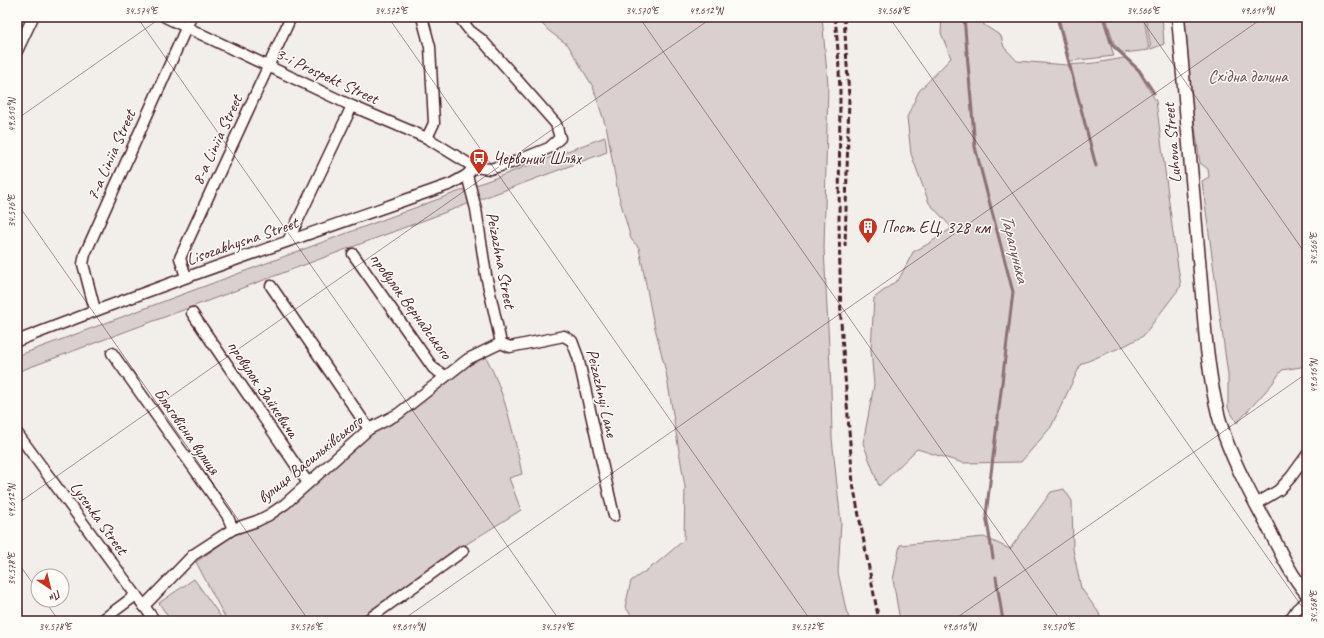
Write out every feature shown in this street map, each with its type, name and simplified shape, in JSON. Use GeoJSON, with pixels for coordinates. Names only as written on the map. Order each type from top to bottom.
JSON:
{"type":"FeatureCollection","features":[{"type":"Feature","properties":{"kind":"street"},"geometry":{"type":"LineString","coordinates":[[17,51],[33,17]]}},
{"type":"Feature","properties":{"kind":"street","name":"3-i Prospekt Street"},"geometry":{"type":"LineString","coordinates":[[165,17],[352,106],[427,138],[474,167]]}},
{"type":"Feature","properties":{"kind":"street","name":"7-a Liniia Street"},"geometry":{"type":"LineString","coordinates":[[95,310],[83,264],[84,254],[191,17]]}},
{"type":"Feature","properties":{"kind":"street","name":"8-a Liniia Street"},"geometry":{"type":"LineString","coordinates":[[186,277],[180,258],[291,17]]}},
{"type":"Feature","properties":{"kind":"street"},"geometry":{"type":"LineString","coordinates":[[422,17],[430,46],[434,123],[427,138]]}},
{"type":"Feature","properties":{"kind":"street"},"geometry":{"type":"LineString","coordinates":[[459,17],[470,31],[482,40],[556,124],[560,138],[549,148],[514,162],[490,169],[474,167]]}},
{"type":"Feature","properties":{"kind":"street","name":"Luhova Street"},"geometry":{"type":"LineString","coordinates":[[1178,17],[1199,266],[1212,390],[1225,436],[1239,470],[1293,575],[1307,594]]}},
{"type":"Feature","properties":{"kind":"street"},"geometry":{"type":"LineString","coordinates":[[288,241],[352,106]]}},
{"type":"Feature","properties":{"kind":"street","name":"Lisozakhysna Street"},"geometry":{"type":"LineString","coordinates":[[17,341],[95,310],[186,277],[451,184],[467,175],[474,167]]}},
{"type":"Feature","properties":{"kind":"street","name":"Peizazhna Street"},"geometry":{"type":"LineString","coordinates":[[467,175],[476,209],[486,275],[506,345]]}},
{"type":"Feature","properties":{"kind":"street","name":"провулок Вернадського"},"geometry":{"type":"LineString","coordinates":[[353,254],[433,368],[445,376]]}},
{"type":"Feature","properties":{"kind":"street"},"geometry":{"type":"LineString","coordinates":[[271,286],[369,429]]}},
{"type":"Feature","properties":{"kind":"street","name":"провулок Зайкевича"},"geometry":{"type":"LineString","coordinates":[[192,313],[308,483]]}},
{"type":"Feature","properties":{"kind":"street","name":"Peizazhnyi Lane"},"geometry":{"type":"LineString","coordinates":[[506,345],[564,336],[572,341],[578,357],[614,516]]}},
{"type":"Feature","properties":{"kind":"street","name":"вулиця Васильківського"},"geometry":{"type":"LineString","coordinates":[[144,606],[194,555],[233,529],[269,516],[285,504],[369,429],[398,414],[468,359],[506,345]]}},
{"type":"Feature","properties":{"kind":"street","name":"Благовісна вулиця"},"geometry":{"type":"LineString","coordinates":[[112,353],[226,515],[233,529]]}},
{"type":"Feature","properties":{"kind":"street","name":"Lysenka Street"},"geometry":{"type":"LineString","coordinates":[[17,433],[155,621]]}},
{"type":"Feature","properties":{"kind":"street"},"geometry":{"type":"LineString","coordinates":[[1256,504],[1279,490],[1291,477],[1307,455]]}},
{"type":"Feature","properties":{"kind":"street"},"geometry":{"type":"LineString","coordinates":[[366,621],[463,551]]}},
{"type":"Feature","properties":{"kind":"street"},"geometry":{"type":"LineString","coordinates":[[101,621],[136,595]]}},
{"type":"Feature","properties":{"kind":"street"},"geometry":{"type":"LineString","coordinates":[[1289,621],[1297,610],[1307,601]]}},
{"type":"Feature","properties":{"kind":"green space"},"geometry":{"type":"Polygon","coordinates":[[[535,17],[822,17],[828,85],[824,248],[832,438],[841,523],[838,572],[846,610],[850,621],[636,621],[625,607],[631,581],[657,563],[684,540],[685,487],[666,372],[652,316],[639,248],[631,239],[618,193],[607,130],[593,87],[568,45],[549,31],[535,17]]]}},
{"type":"Feature","properties":{"kind":"green space"},"geometry":{"type":"Polygon","coordinates":[[[942,17],[982,17],[984,25],[1001,36],[1004,47],[1017,61],[1067,65],[1095,63],[1124,58],[1138,71],[1156,101],[1181,286],[1143,336],[1124,346],[1081,364],[1051,427],[1021,462],[963,463],[917,449],[879,486],[863,443],[874,385],[871,350],[874,298],[899,279],[913,252],[952,228],[929,203],[911,154],[907,117],[919,91],[951,58],[941,33],[942,17]]]}},
{"type":"Feature","properties":{"kind":"green space"},"geometry":{"type":"Polygon","coordinates":[[[1059,17],[1102,17],[1114,56],[1070,61],[1059,17]]]}},
{"type":"Feature","properties":{"kind":"green space"},"geometry":{"type":"Polygon","coordinates":[[[1106,17],[1144,17],[1149,50],[1123,53],[1114,44],[1106,17]]]}},
{"type":"Feature","properties":{"kind":"green space"},"geometry":{"type":"Polygon","coordinates":[[[1146,17],[1162,17],[1164,44],[1151,49],[1146,17]]]}},
{"type":"Feature","properties":{"kind":"green space","name":"Східна долина"},"geometry":{"type":"Polygon","coordinates":[[[1184,17],[1307,17],[1307,366],[1282,370],[1272,384],[1237,423],[1228,408],[1228,375],[1202,181],[1209,177],[1208,169],[1200,163],[1192,105],[1184,17]]]}},
{"type":"Feature","properties":{"kind":"green space"},"geometry":{"type":"Polygon","coordinates":[[[605,137],[607,152],[17,372],[17,356],[605,137]]]}},
{"type":"Feature","properties":{"kind":"green space"},"geometry":{"type":"Polygon","coordinates":[[[486,357],[504,399],[516,444],[522,474],[509,478],[521,510],[457,550],[360,621],[227,621],[196,562],[234,535],[266,522],[290,505],[372,432],[459,370],[486,357]]]}},
{"type":"Feature","properties":{"kind":"green space"},"geometry":{"type":"Polygon","coordinates":[[[1064,489],[1072,501],[1073,549],[1081,588],[1099,613],[1101,621],[900,621],[893,580],[900,545],[984,537],[1010,549],[1051,492],[1064,489]]]}},
{"type":"Feature","properties":{"kind":"green space"},"geometry":{"type":"Polygon","coordinates":[[[194,579],[224,621],[171,621],[159,603],[194,579]]]}},
{"type":"Feature","properties":{"kind":"waterway","name":"Тарапунька"},"geometry":{"type":"LineString","coordinates":[[964,17],[975,147],[1013,292],[986,515],[993,558]]}},
{"type":"Feature","properties":{"kind":"waterway"},"geometry":{"type":"LineString","coordinates":[[1057,17],[1096,166]]}},
{"type":"Feature","properties":{"kind":"waterway"},"geometry":{"type":"LineString","coordinates":[[1104,17],[1112,45],[1139,70],[1154,93]]}},
{"type":"Feature","properties":{"kind":"waterway","name":"Тарапунька"},"geometry":{"type":"LineString","coordinates":[[996,577],[1003,621]]}},
{"type":"Feature","properties":{"kind":"railway"},"geometry":{"type":"LineString","coordinates":[[835,17],[840,91],[839,223],[841,322],[853,484],[879,621]]}},
{"type":"Feature","properties":{"kind":"railway"},"geometry":{"type":"LineString","coordinates":[[844,17],[849,97],[845,246]]}},
{"type":"Feature","properties":{"kind":"place","name":"Червоний Шлях"},"geometry":{"type":"Point","coordinates":[479,175]}},
{"type":"Feature","properties":{"kind":"place","name":"Пост ЕЦ, 328 км"},"geometry":{"type":"Point","coordinates":[868,244]}}]}
